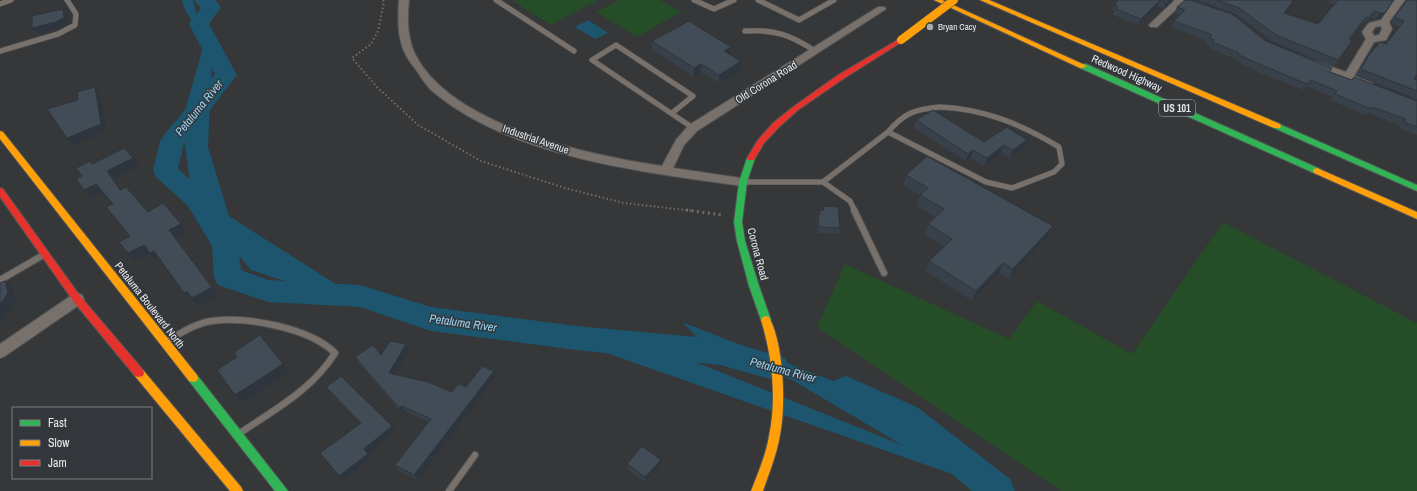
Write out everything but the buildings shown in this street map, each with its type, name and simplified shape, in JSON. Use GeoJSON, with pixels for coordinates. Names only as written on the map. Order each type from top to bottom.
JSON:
{"type":"FeatureCollection","features":[{"type":"Feature","properties":{"kind":"main road","name":"Redwood Highway"},"geometry":{"type":"LineString","coordinates":[[937,0],[1417,216]]}},
{"type":"Feature","properties":{"kind":"main road","name":"Corona Road"},"geometry":{"type":"LineString","coordinates":[[757,491],[775,435],[777,402],[776,368],[772,336],[754,286],[741,240],[738,222],[743,182],[754,150],[778,123],[811,96],[900,40],[954,0]]}},
{"type":"Feature","properties":{"kind":"main road","name":"Redwood Highway"},"geometry":{"type":"LineString","coordinates":[[983,0],[1417,188]]}},
{"type":"Feature","properties":{"kind":"main road","name":"Petaluma Boulevard North"},"geometry":{"type":"LineString","coordinates":[[0,134],[282,491]]}},
{"type":"Feature","properties":{"kind":"main road"},"geometry":{"type":"LineString","coordinates":[[0,191],[77,299],[237,491]]}},
{"type":"Feature","properties":{"kind":"street","name":"Industrial Avenue"},"geometry":{"type":"LineString","coordinates":[[404,0],[402,19],[404,33],[411,57],[433,87],[452,102],[476,116],[538,142],[618,163],[743,182]]}},
{"type":"Feature","properties":{"kind":"street"},"geometry":{"type":"LineString","coordinates":[[1348,78],[1371,39],[1382,38],[1387,29],[1384,22],[1400,0]]}},
{"type":"Feature","properties":{"kind":"street"},"geometry":{"type":"LineString","coordinates":[[1154,25],[1185,1]]}},
{"type":"Feature","properties":{"kind":"street","name":"Old Corona Road"},"geometry":{"type":"LineString","coordinates":[[666,171],[677,146],[684,136],[693,128],[881,9]]}},
{"type":"Feature","properties":{"kind":"street"},"geometry":{"type":"LineString","coordinates":[[1307,61],[1376,88]]}},
{"type":"Feature","properties":{"kind":"street"},"geometry":{"type":"LineString","coordinates":[[0,352],[77,299]]}},
{"type":"Feature","properties":{"kind":"lane"},"geometry":{"type":"LineString","coordinates":[[0,4],[11,0]]}},
{"type":"Feature","properties":{"kind":"lane"},"geometry":{"type":"LineString","coordinates":[[0,51],[58,34],[76,25],[76,14],[67,0]]}},
{"type":"Feature","properties":{"kind":"lane"},"geometry":{"type":"LineString","coordinates":[[496,0],[574,52]]}},
{"type":"Feature","properties":{"kind":"lane"},"geometry":{"type":"LineString","coordinates":[[694,0],[714,10],[734,0]]}},
{"type":"Feature","properties":{"kind":"lane"},"geometry":{"type":"LineString","coordinates":[[758,0],[799,20],[834,0]]}},
{"type":"Feature","properties":{"kind":"lane"},"geometry":{"type":"LineString","coordinates":[[745,31],[763,30],[788,35],[814,51]]}},
{"type":"Feature","properties":{"kind":"lane"},"geometry":{"type":"LineString","coordinates":[[672,113],[693,96],[616,45],[592,60],[693,128]]}},
{"type":"Feature","properties":{"kind":"lane"},"geometry":{"type":"LineString","coordinates":[[823,182],[888,132],[906,114],[922,108],[940,106],[973,111],[1003,118],[1033,131],[1058,147],[1062,164],[1054,172],[1012,188],[986,182],[888,132]]}},
{"type":"Feature","properties":{"kind":"lane"},"geometry":{"type":"LineString","coordinates":[[743,182],[823,182],[850,201],[884,273]]}},
{"type":"Feature","properties":{"kind":"lane"},"geometry":{"type":"LineString","coordinates":[[0,280],[45,254]]}},
{"type":"Feature","properties":{"kind":"lane"},"geometry":{"type":"LineString","coordinates":[[164,342],[192,328],[212,321],[235,320],[287,330],[326,344],[335,353],[331,361],[320,373],[292,396],[237,435]]}},
{"type":"Feature","properties":{"kind":"lane"},"geometry":{"type":"LineString","coordinates":[[449,491],[474,456]]}},
{"type":"Feature","properties":{"kind":"green space"},"geometry":{"type":"Polygon","coordinates":[[[619,0],[660,0],[681,12],[637,37],[596,12],[619,0]]]}},
{"type":"Feature","properties":{"kind":"green space"},"geometry":{"type":"Polygon","coordinates":[[[513,1],[597,1],[550,25],[513,1]]]}},
{"type":"Feature","properties":{"kind":"green space"},"geometry":{"type":"Polygon","coordinates":[[[1223,222],[1417,323],[1417,491],[1061,491],[817,327],[845,264],[1009,339],[1037,301],[1132,354],[1223,222]]]}},
{"type":"Feature","properties":{"kind":"water"},"geometry":{"type":"Polygon","coordinates":[[[182,0],[193,0],[197,15],[213,33],[208,147],[229,216],[345,290],[451,315],[638,339],[902,445],[792,380],[703,343],[682,322],[859,391],[973,472],[1010,491],[981,491],[952,474],[558,336],[367,308],[251,270],[192,199],[182,122],[204,43],[183,6],[182,0]]]}},
{"type":"Feature","properties":{"kind":"water"},"geometry":{"type":"Polygon","coordinates":[[[588,20],[608,33],[595,39],[575,27],[588,20]]]}},
{"type":"Feature","properties":{"kind":"waterway","name":"Petaluma River"},"geometry":{"type":"LineString","coordinates":[[204,0],[211,7],[199,24],[226,75],[172,141],[165,171],[197,200],[225,245],[228,277],[268,291],[360,296],[431,319],[576,338],[720,352],[774,367]]}},
{"type":"Feature","properties":{"kind":"waterway","name":"Petaluma River"},"geometry":{"type":"LineString","coordinates":[[846,390],[906,417],[998,491]]}},
{"type":"Feature","properties":{"kind":"traffic: fast"},"geometry":{"type":"LineString","coordinates":[[1083,66],[1317,171]]}},
{"type":"Feature","properties":{"kind":"traffic: fast"},"geometry":{"type":"LineString","coordinates":[[1277,126],[1417,188]]}},
{"type":"Feature","properties":{"kind":"traffic: fast"},"geometry":{"type":"LineString","coordinates":[[751,158],[743,182],[738,222],[741,241],[766,320]]}},
{"type":"Feature","properties":{"kind":"traffic: fast"},"geometry":{"type":"LineString","coordinates":[[193,378],[282,491]]}},
{"type":"Feature","properties":{"kind":"traffic: slow"},"geometry":{"type":"LineString","coordinates":[[937,0],[1083,66]]}},
{"type":"Feature","properties":{"kind":"traffic: slow"},"geometry":{"type":"LineString","coordinates":[[901,40],[954,0]]}},
{"type":"Feature","properties":{"kind":"traffic: slow"},"geometry":{"type":"LineString","coordinates":[[983,0],[1277,126]]}},
{"type":"Feature","properties":{"kind":"traffic: slow"},"geometry":{"type":"LineString","coordinates":[[0,134],[193,378]]}},
{"type":"Feature","properties":{"kind":"traffic: slow"},"geometry":{"type":"LineString","coordinates":[[1317,171],[1417,216]]}},
{"type":"Feature","properties":{"kind":"traffic: slow"},"geometry":{"type":"LineString","coordinates":[[757,491],[775,435],[778,408],[777,377],[773,346],[766,320]]}},
{"type":"Feature","properties":{"kind":"traffic: slow"},"geometry":{"type":"LineString","coordinates":[[139,373],[237,491]]}},
{"type":"Feature","properties":{"kind":"traffic: jam"},"geometry":{"type":"LineString","coordinates":[[751,158],[761,142],[776,125],[795,108],[840,77],[901,40]]}},
{"type":"Feature","properties":{"kind":"traffic: jam"},"geometry":{"type":"LineString","coordinates":[[0,191],[77,299],[139,373]]}},
{"type":"Feature","properties":{"kind":"place","name":"Bryan Cacy"},"geometry":{"type":"Point","coordinates":[930,27]}}]}
